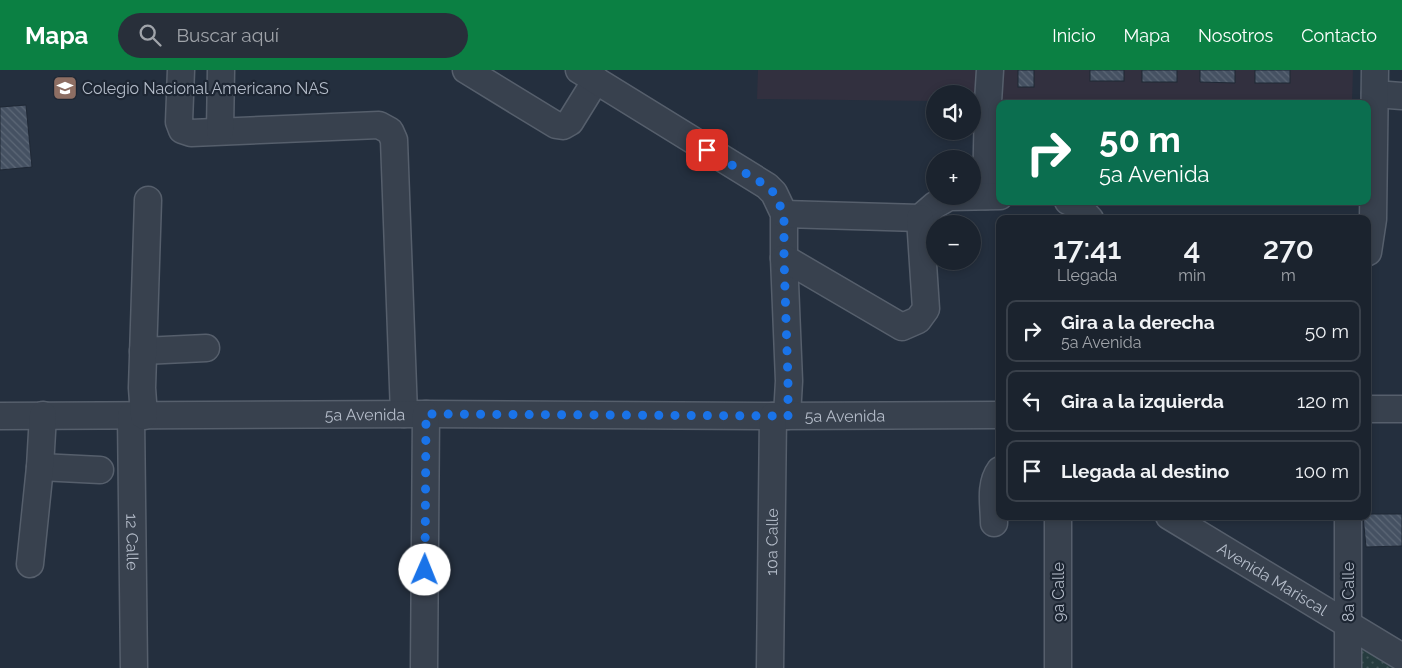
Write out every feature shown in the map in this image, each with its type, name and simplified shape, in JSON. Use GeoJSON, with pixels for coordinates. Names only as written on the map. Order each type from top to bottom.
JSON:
{"type":"FeatureCollection","features":[{"type":"Feature","properties":{"kind":"street"},"geometry":{"type":"LineString","coordinates":[[181,70],[179,122],[182,130],[191,133],[379,125],[390,131],[394,140],[415,414],[424,668]]}},
{"type":"Feature","properties":{"kind":"street"},"geometry":{"type":"LineString","coordinates":[[220,70],[220,131]]}},
{"type":"Feature","properties":{"kind":"street"},"geometry":{"type":"LineString","coordinates":[[466,70],[556,125],[563,126],[570,122],[585,73],[767,186],[774,193],[784,214],[920,218],[935,205],[950,197],[993,196],[988,102],[990,70]]}},
{"type":"Feature","properties":{"kind":"street"},"geometry":{"type":"LineString","coordinates":[[1371,232],[1373,219],[1375,82],[1402,96]]}},
{"type":"Feature","properties":{"kind":"street","name":"12 Calle"},"geometry":{"type":"LineString","coordinates":[[134,668],[138,416],[144,351],[148,200]]}},
{"type":"Feature","properties":{"kind":"street"},"geometry":{"type":"LineString","coordinates":[[1075,205],[1086,215]]}},
{"type":"Feature","properties":{"kind":"street","name":"10a Calle"},"geometry":{"type":"LineString","coordinates":[[770,668],[780,416],[788,381],[784,214]]}},
{"type":"Feature","properties":{"kind":"street"},"geometry":{"type":"LineString","coordinates":[[784,258],[902,327],[918,320],[926,309],[920,218]]}},
{"type":"Feature","properties":{"kind":"street"},"geometry":{"type":"LineString","coordinates":[[144,351],[206,348]]}},
{"type":"Feature","properties":{"kind":"street"},"geometry":{"type":"LineString","coordinates":[[1371,409],[1402,408]]}},
{"type":"Feature","properties":{"kind":"street","name":"5a Avenida"},"geometry":{"type":"LineString","coordinates":[[0,416],[415,414],[996,415]]}},
{"type":"Feature","properties":{"kind":"street"},"geometry":{"type":"LineString","coordinates":[[30,564],[40,467],[43,415]]}},
{"type":"Feature","properties":{"kind":"street"},"geometry":{"type":"LineString","coordinates":[[40,467],[100,470]]}},
{"type":"Feature","properties":{"kind":"street"},"geometry":{"type":"LineString","coordinates":[[994,524],[993,491],[996,476]]}},
{"type":"Feature","properties":{"kind":"street","name":"9a Calle"},"geometry":{"type":"LineString","coordinates":[[1058,520],[1058,668]]}},
{"type":"Feature","properties":{"kind":"street","name":"Avenida Mariscal"},"geometry":{"type":"LineString","coordinates":[[1176,520],[1402,657]]}},
{"type":"Feature","properties":{"kind":"street","name":"8a Calle"},"geometry":{"type":"LineString","coordinates":[[1348,520],[1348,668]]}},
{"type":"Feature","properties":{"kind":"shaded area"},"geometry":{"type":"Polygon","coordinates":[[[758,70],[1353,70],[1352,100],[981,101],[981,85],[926,85],[926,101],[757,99],[758,70]]]}},
{"type":"Feature","properties":{"kind":"green space"},"geometry":{"type":"Polygon","coordinates":[[[1356,627],[1402,668],[1353,668],[1356,627]]]}},
{"type":"Feature","properties":{"kind":"building"},"geometry":{"type":"Polygon","coordinates":[[[1018,70],[1034,70],[1034,87],[1018,87],[1018,70]]]}},
{"type":"Feature","properties":{"kind":"building"},"geometry":{"type":"Polygon","coordinates":[[[1090,70],[1124,70],[1124,81],[1090,81],[1090,70]]]}},
{"type":"Feature","properties":{"kind":"building"},"geometry":{"type":"Polygon","coordinates":[[[1142,70],[1177,70],[1177,82],[1142,82],[1142,70]]]}},
{"type":"Feature","properties":{"kind":"building"},"geometry":{"type":"Polygon","coordinates":[[[1200,70],[1235,70],[1235,83],[1200,82],[1200,70]]]}},
{"type":"Feature","properties":{"kind":"building"},"geometry":{"type":"Polygon","coordinates":[[[1255,70],[1290,70],[1290,83],[1255,83],[1255,70]]]}},
{"type":"Feature","properties":{"kind":"building"},"geometry":{"type":"Polygon","coordinates":[[[26,105],[32,167],[0,170],[0,107],[26,105]]]}},
{"type":"Feature","properties":{"kind":"building"},"geometry":{"type":"Polygon","coordinates":[[[1371,514],[1402,514],[1402,546],[1366,547],[1363,520],[1371,520],[1371,514]]]}},
{"type":"Feature","properties":{"kind":"place","name":"Colegio Nacional Americano NAS"},"geometry":{"type":"Point","coordinates":[65,88]}},
{"type":"Feature","properties":{"kind":"route"},"geometry":{"type":"LineString","coordinates":[[425,570],[426,414],[788,416],[784,214],[774,193],[767,186],[707,150]]}}]}
